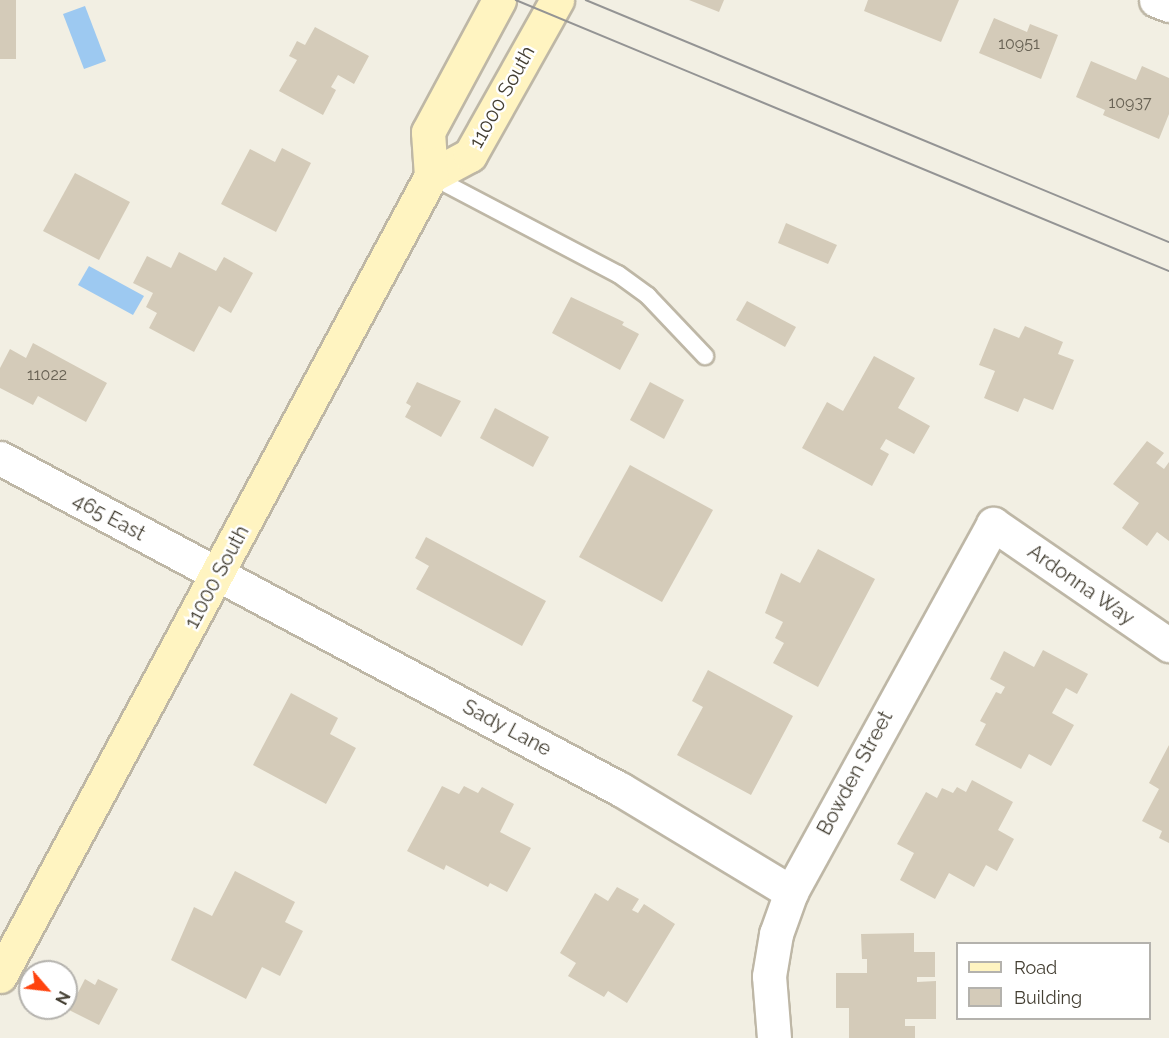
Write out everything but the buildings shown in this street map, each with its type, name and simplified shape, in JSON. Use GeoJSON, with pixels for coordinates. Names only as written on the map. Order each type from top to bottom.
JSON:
{"type":"FeatureCollection","features":[{"type":"Feature","properties":{"kind":"street"},"geometry":{"type":"LineString","coordinates":[[431,176],[428,132],[499,0]]}},
{"type":"Feature","properties":{"kind":"street","name":"11000 South"},"geometry":{"type":"LineString","coordinates":[[0,976],[431,176],[470,155],[557,0]]}},
{"type":"Feature","properties":{"kind":"street"},"geometry":{"type":"LineString","coordinates":[[1156,0],[1169,6]]}},
{"type":"Feature","properties":{"kind":"street","name":"465 East"},"geometry":{"type":"LineString","coordinates":[[0,458],[218,575]]}},
{"type":"Feature","properties":{"kind":"street","name":"Ardonna Way"},"geometry":{"type":"LineString","coordinates":[[993,524],[1169,645]]}},
{"type":"Feature","properties":{"kind":"street","name":"Bowden Street"},"geometry":{"type":"LineString","coordinates":[[774,1038],[769,976],[776,934],[790,892],[993,524]]}},
{"type":"Feature","properties":{"kind":"street","name":"Sady Lane"},"geometry":{"type":"LineString","coordinates":[[218,575],[280,605],[620,789],[790,892]]}},
{"type":"Feature","properties":{"kind":"lane"},"geometry":{"type":"LineString","coordinates":[[431,176],[618,274],[648,296],[705,356]]}},
{"type":"Feature","properties":{"kind":"water"},"geometry":{"type":"Polygon","coordinates":[[[85,6],[106,61],[84,69],[63,14],[85,6]]]}},
{"type":"Feature","properties":{"kind":"water"},"geometry":{"type":"Polygon","coordinates":[[[89,266],[144,296],[133,315],[78,285],[89,266]]]}},
{"type":"Feature","properties":{"kind":"tram line"},"geometry":{"type":"LineString","coordinates":[[516,0],[1169,271]]}},
{"type":"Feature","properties":{"kind":"tram line"},"geometry":{"type":"LineString","coordinates":[[586,0],[1169,242]]}}]}
